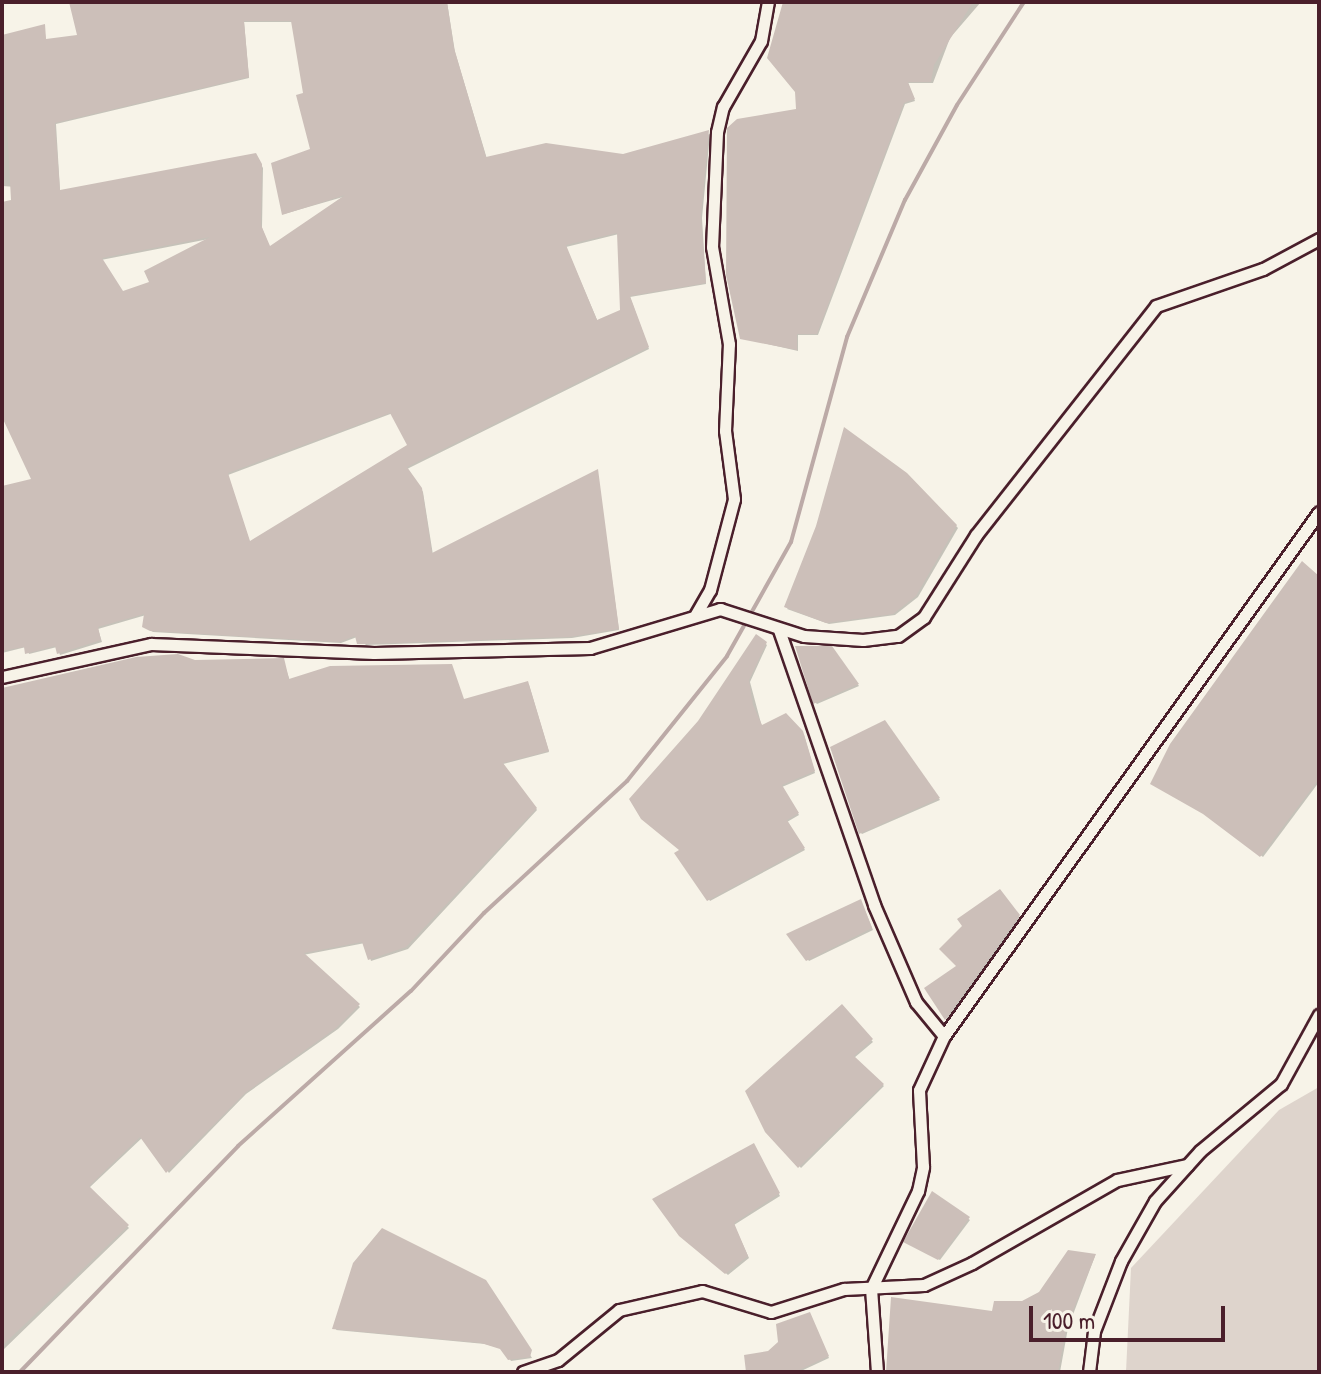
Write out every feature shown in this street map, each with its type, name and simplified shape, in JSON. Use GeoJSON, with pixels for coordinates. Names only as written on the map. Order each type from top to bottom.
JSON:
{"type":"FeatureCollection","features":[{"type":"Feature","properties":{"kind":"street"},"geometry":{"type":"LineString","coordinates":[[696,614],[710,590],[734,499],[725,431],[729,344],[712,247],[717,132],[723,107],[761,41],[768,2]]}},
{"type":"Feature","properties":{"kind":"street"},"geometry":{"type":"LineString","coordinates":[[2,677],[151,644],[374,653],[590,648],[696,614],[731,612],[779,630],[863,640],[898,636],[924,617],[968,545],[1156,306],[1263,269],[1319,239]]}},
{"type":"Feature","properties":{"kind":"street"},"geometry":{"type":"LineString","coordinates":[[877,1372],[871,1289],[918,1191],[923,1167],[919,1090],[944,1036],[1319,512]]}},
{"type":"Feature","properties":{"kind":"street"},"geometry":{"type":"LineString","coordinates":[[779,630],[874,905],[916,1002],[944,1036]]}},
{"type":"Feature","properties":{"kind":"street"},"geometry":{"type":"LineString","coordinates":[[1089,1372],[1094,1331],[1121,1261],[1155,1201],[1187,1165],[1281,1084],[1319,1015]]}},
{"type":"Feature","properties":{"kind":"street"},"geometry":{"type":"LineString","coordinates":[[523,1372],[558,1360],[619,1310],[702,1291],[771,1312],[844,1289],[924,1285],[972,1263],[1117,1180],[1187,1165]]}},
{"type":"Feature","properties":{"kind":"shaded area"},"geometry":{"type":"Polygon","coordinates":[[[1319,1087],[1319,1372],[1126,1372],[1131,1268],[1279,1110],[1319,1087]]]}},
{"type":"Feature","properties":{"kind":"building"},"geometry":{"type":"Polygon","coordinates":[[[69,2],[447,2],[454,48],[486,157],[546,143],[623,154],[709,130],[701,215],[706,283],[630,296],[649,347],[407,467],[422,488],[432,553],[598,469],[619,629],[569,637],[357,644],[355,636],[339,642],[150,631],[142,627],[144,614],[98,627],[101,640],[57,654],[55,646],[25,654],[24,647],[2,651],[2,486],[31,479],[2,417],[2,202],[11,200],[2,35],[45,24],[46,39],[77,35],[69,2]],[[244,21],[249,77],[55,123],[60,190],[256,153],[262,164],[261,225],[270,246],[345,195],[282,215],[271,163],[310,149],[296,95],[303,93],[291,21],[244,21]],[[617,233],[566,245],[597,320],[620,310],[617,233]],[[210,237],[102,258],[123,291],[149,282],[144,271],[210,237]],[[390,413],[228,473],[250,541],[407,445],[390,413]]]}},
{"type":"Feature","properties":{"kind":"building"},"geometry":{"type":"Polygon","coordinates":[[[783,2],[973,2],[934,65],[931,82],[908,82],[915,99],[904,103],[817,334],[797,334],[797,350],[740,339],[726,275],[727,128],[737,119],[796,109],[795,92],[767,58],[783,2]]]}},
{"type":"Feature","properties":{"kind":"building"},"geometry":{"type":"Polygon","coordinates":[[[844,427],[907,473],[957,525],[916,596],[893,614],[826,623],[784,607],[816,526],[844,427]]]}},
{"type":"Feature","properties":{"kind":"building"},"geometry":{"type":"Polygon","coordinates":[[[1302,561],[1319,576],[1319,779],[1260,857],[1203,814],[1150,784],[1170,744],[1302,561]]]}},
{"type":"Feature","properties":{"kind":"building"},"geometry":{"type":"Polygon","coordinates":[[[756,634],[767,642],[749,680],[753,705],[762,725],[786,713],[803,731],[815,771],[782,785],[799,813],[787,820],[805,848],[707,901],[674,853],[679,850],[641,819],[629,799],[698,721],[756,634]]]}},
{"type":"Feature","properties":{"kind":"building"},"geometry":{"type":"Polygon","coordinates":[[[795,646],[832,646],[859,684],[813,704],[795,646]]]}},
{"type":"Feature","properties":{"kind":"building"},"geometry":{"type":"Polygon","coordinates":[[[178,654],[195,660],[284,658],[289,679],[330,666],[452,664],[464,699],[528,681],[549,751],[503,763],[537,808],[406,947],[368,960],[362,942],[304,953],[360,1004],[336,1028],[245,1093],[166,1173],[140,1137],[89,1186],[129,1225],[2,1346],[2,688],[136,657],[178,654]]]}},
{"type":"Feature","properties":{"kind":"building"},"geometry":{"type":"Polygon","coordinates":[[[885,720],[940,798],[859,834],[830,747],[885,720]]]}},
{"type":"Feature","properties":{"kind":"building"},"geometry":{"type":"Polygon","coordinates":[[[1000,889],[1020,915],[945,1020],[924,988],[956,966],[939,949],[962,926],[957,919],[1000,889]]]}},
{"type":"Feature","properties":{"kind":"building"},"geometry":{"type":"Polygon","coordinates":[[[861,899],[872,928],[806,961],[786,934],[861,899]]]}},
{"type":"Feature","properties":{"kind":"building"},"geometry":{"type":"Polygon","coordinates":[[[842,1004],[873,1039],[854,1056],[884,1084],[798,1168],[765,1132],[745,1091],[842,1004]]]}},
{"type":"Feature","properties":{"kind":"building"},"geometry":{"type":"Polygon","coordinates":[[[754,1143],[780,1193],[734,1223],[748,1256],[725,1274],[679,1236],[652,1199],[754,1143]]]}},
{"type":"Feature","properties":{"kind":"building"},"geometry":{"type":"Polygon","coordinates":[[[932,1191],[970,1217],[938,1260],[903,1242],[932,1191]]]}},
{"type":"Feature","properties":{"kind":"building"},"geometry":{"type":"Polygon","coordinates":[[[382,1228],[486,1280],[532,1350],[530,1357],[508,1360],[500,1349],[481,1343],[332,1329],[353,1263],[382,1228]]]}},
{"type":"Feature","properties":{"kind":"building"},"geometry":{"type":"Polygon","coordinates":[[[1068,1250],[1096,1254],[1067,1325],[1058,1372],[886,1372],[891,1297],[992,1311],[994,1301],[1022,1301],[1039,1292],[1068,1250]]]}},
{"type":"Feature","properties":{"kind":"building"},"geometry":{"type":"Polygon","coordinates":[[[810,1312],[829,1356],[795,1372],[746,1372],[744,1355],[768,1351],[778,1342],[776,1324],[810,1312]]]}},
{"type":"Feature","properties":{"kind":"waterway"},"geometry":{"type":"LineString","coordinates":[[20,1372],[238,1146],[411,991],[484,913],[627,781],[727,656],[791,542],[847,337],[905,200],[957,105],[1024,2]]}}]}
